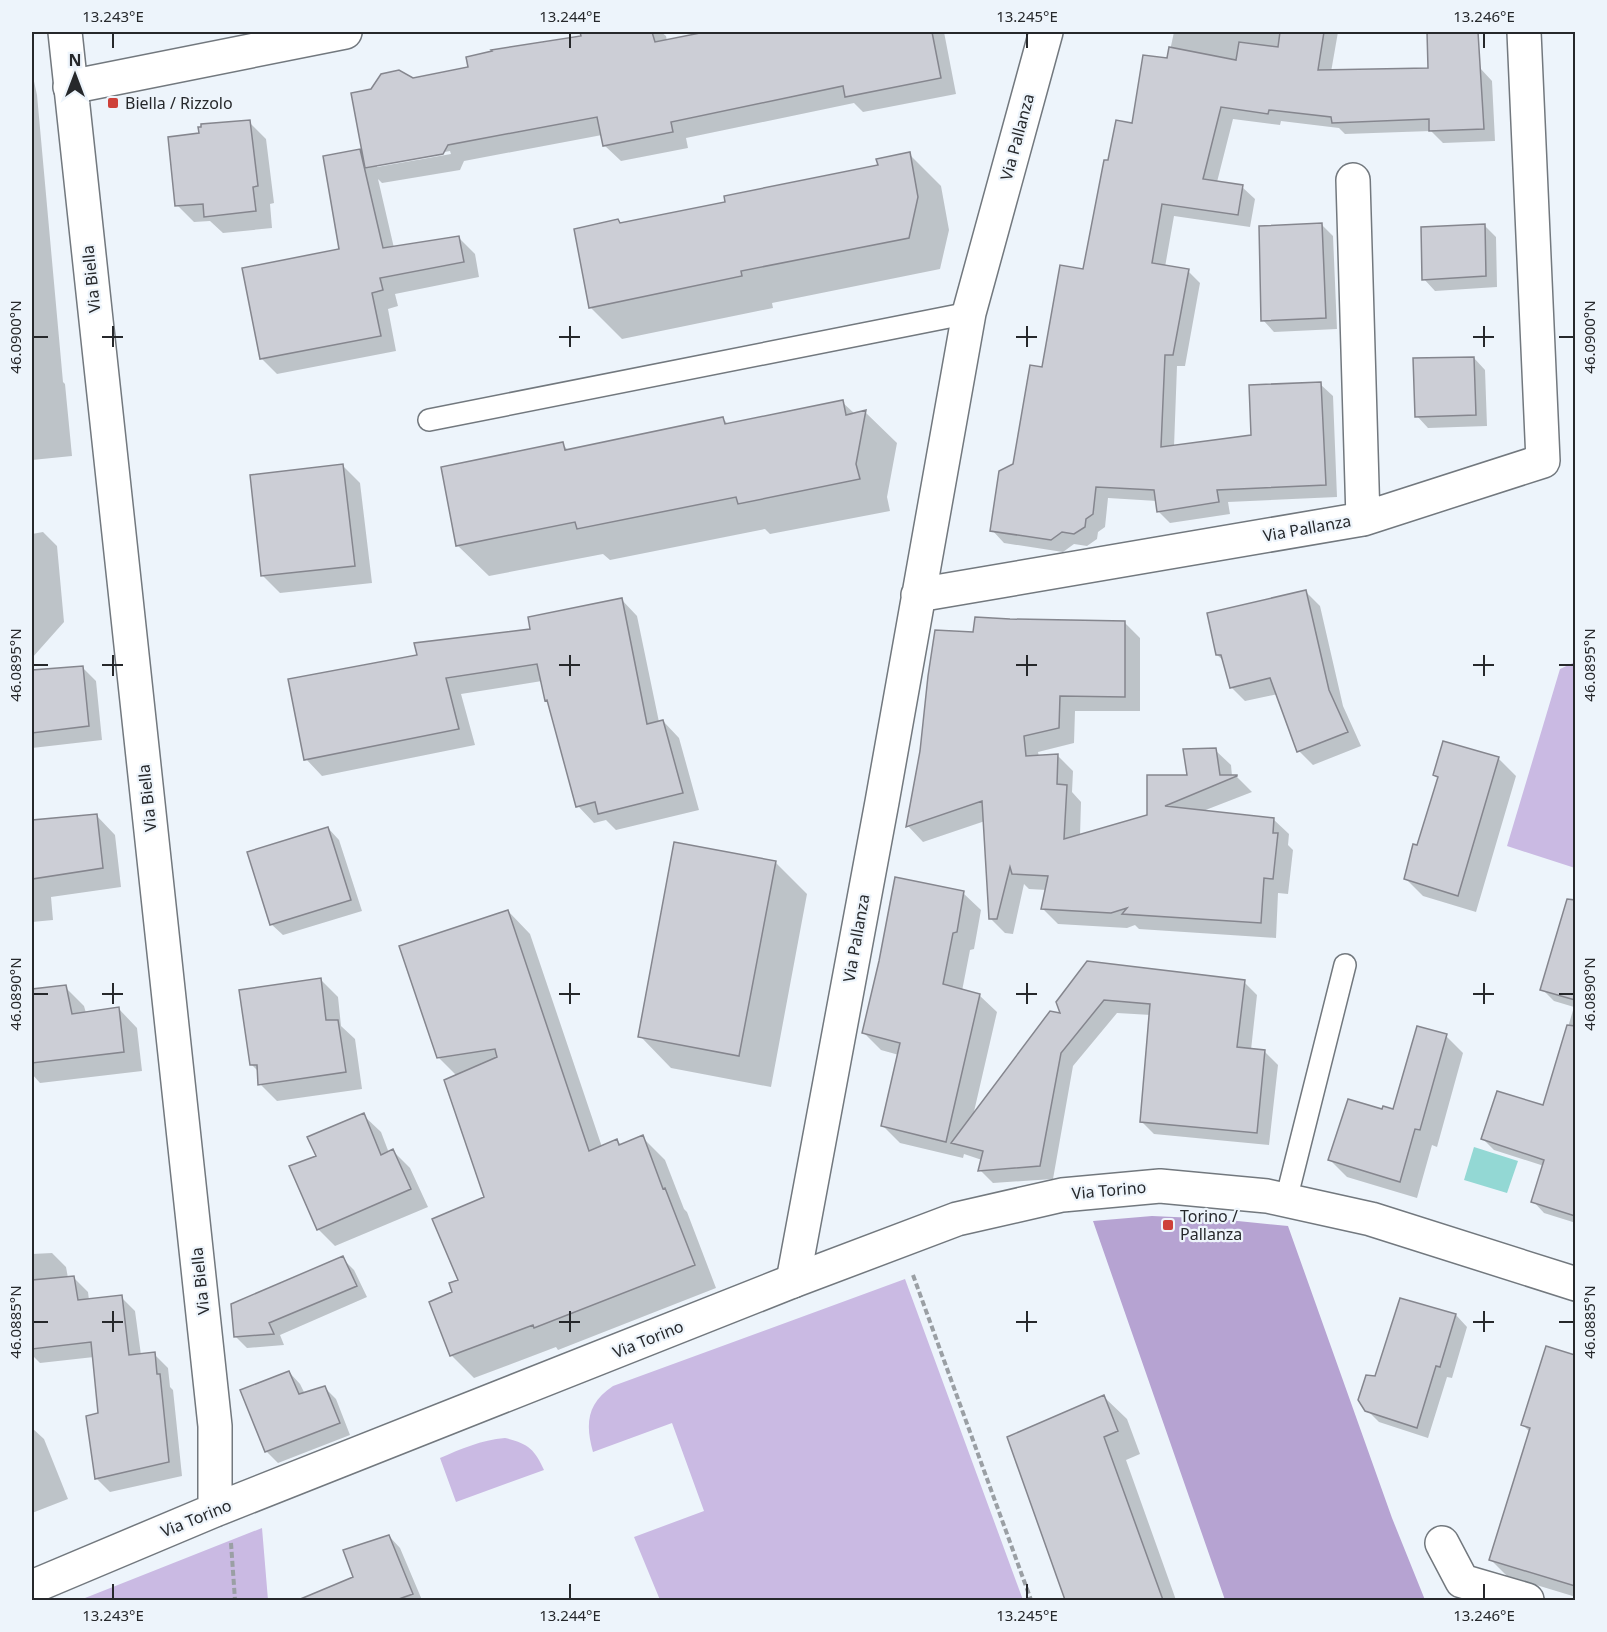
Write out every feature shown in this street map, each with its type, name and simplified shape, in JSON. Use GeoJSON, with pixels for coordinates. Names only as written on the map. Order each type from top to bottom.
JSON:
{"type":"FeatureCollection","features":[{"type":"Feature","properties":{"kind":"main road","name":"Via Biella"},"geometry":{"type":"LineString","coordinates":[[65,32],[214,1414],[215,1510]]}},
{"type":"Feature","properties":{"kind":"main road"},"geometry":{"type":"LineString","coordinates":[[70,87],[345,32]]}},
{"type":"Feature","properties":{"kind":"main road","name":"Via Pallanza"},"geometry":{"type":"LineString","coordinates":[[793,1281],[882,802],[969,313],[1046,32]]}},
{"type":"Feature","properties":{"kind":"main road"},"geometry":{"type":"LineString","coordinates":[[1363,519],[1543,461],[1524,32]]}},
{"type":"Feature","properties":{"kind":"main road","name":"Via Pallanza"},"geometry":{"type":"LineString","coordinates":[[918,595],[1363,519],[1353,180]]}},
{"type":"Feature","properties":{"kind":"main road","name":"Via Torino"},"geometry":{"type":"LineString","coordinates":[[32,1587],[215,1510],[900,1240],[957,1219],[1062,1195],[1160,1186],[1267,1196],[1371,1219],[1575,1284]]}},
{"type":"Feature","properties":{"kind":"main road"},"geometry":{"type":"LineString","coordinates":[[1442,1543],[1462,1581],[1527,1600]]}},
{"type":"Feature","properties":{"kind":"lane"},"geometry":{"type":"LineString","coordinates":[[429,420],[969,313]]}},
{"type":"Feature","properties":{"kind":"lane"},"geometry":{"type":"LineString","coordinates":[[1286,1200],[1345,965]]}},
{"type":"Feature","properties":{"kind":"path"},"geometry":{"type":"LineString","coordinates":[[900,1240],[1031,1600]]}},
{"type":"Feature","properties":{"kind":"path"},"geometry":{"type":"LineString","coordinates":[[215,1510],[231,1541],[235,1600]]}},
{"type":"Feature","properties":{"kind":"shaded area"},"geometry":{"type":"Polygon","coordinates":[[[1575,662],[1575,868],[1507,846],[1560,669],[1575,662]]]}},
{"type":"Feature","properties":{"kind":"shaded area"},"geometry":{"type":"Polygon","coordinates":[[[1474,1147],[1518,1161],[1507,1193],[1464,1180],[1474,1147]]]}},
{"type":"Feature","properties":{"kind":"shaded area"},"geometry":{"type":"Polygon","coordinates":[[[1152,1216],[1218,1219],[1288,1226],[1392,1518],[1425,1600],[1225,1600],[1093,1221],[1152,1216]]]}},
{"type":"Feature","properties":{"kind":"shaded area"},"geometry":{"type":"Polygon","coordinates":[[[905,1279],[1023,1600],[660,1600],[634,1537],[704,1511],[672,1423],[593,1452],[589,1423],[593,1407],[598,1400],[613,1386],[905,1279]]]}},
{"type":"Feature","properties":{"kind":"shaded area"},"geometry":{"type":"Polygon","coordinates":[[[505,1438],[519,1442],[534,1452],[544,1470],[456,1502],[440,1458],[479,1443],[505,1438]]]}},
{"type":"Feature","properties":{"kind":"shaded area"},"geometry":{"type":"Polygon","coordinates":[[[262,1528],[268,1600],[80,1600],[262,1528]]]}},
{"type":"Feature","properties":{"kind":"building"},"geometry":{"type":"Polygon","coordinates":[[[580,32],[652,32],[655,42],[705,32],[932,32],[941,78],[845,97],[843,86],[671,122],[673,132],[603,146],[597,117],[448,145],[443,154],[365,168],[351,93],[371,89],[381,74],[399,70],[413,78],[468,67],[466,57],[491,50],[581,36],[580,32]]]}},
{"type":"Feature","properties":{"kind":"building"},"geometry":{"type":"Polygon","coordinates":[[[1280,32],[1324,32],[1318,70],[1428,68],[1427,32],[1478,32],[1484,129],[1429,131],[1429,119],[1332,123],[1331,117],[1269,110],[1268,114],[1221,107],[1203,179],[1243,185],[1238,215],[1162,204],[1152,263],[1189,269],[1173,355],[1165,355],[1161,447],[1251,435],[1249,385],[1321,382],[1326,485],[1217,490],[1219,502],[1157,512],[1154,490],[1096,487],[1093,514],[1086,519],[1085,527],[1074,534],[1062,532],[1051,540],[990,531],[999,471],[1013,464],[1030,365],[1042,367],[1060,265],[1083,269],[1104,160],[1108,160],[1116,120],[1132,123],[1143,55],[1167,58],[1169,47],[1236,60],[1239,42],[1278,47],[1280,32]]]}},
{"type":"Feature","properties":{"kind":"building"},"geometry":{"type":"Polygon","coordinates":[[[250,120],[258,186],[253,187],[256,211],[204,217],[203,204],[175,206],[168,137],[199,133],[198,127],[201,127],[201,124],[250,120]]]}},
{"type":"Feature","properties":{"kind":"building"},"geometry":{"type":"Polygon","coordinates":[[[360,149],[383,248],[459,236],[464,262],[380,278],[383,290],[372,293],[381,336],[260,359],[242,268],[339,249],[323,156],[360,149]]]}},
{"type":"Feature","properties":{"kind":"building"},"geometry":{"type":"Polygon","coordinates":[[[910,152],[918,197],[909,238],[741,271],[742,276],[589,308],[574,229],[618,219],[620,223],[725,202],[724,196],[878,165],[876,159],[910,152]]]}},
{"type":"Feature","properties":{"kind":"building"},"geometry":{"type":"Polygon","coordinates":[[[1322,223],[1326,318],[1261,321],[1259,226],[1322,223]]]}},
{"type":"Feature","properties":{"kind":"building"},"geometry":{"type":"Polygon","coordinates":[[[1485,224],[1486,276],[1422,280],[1421,227],[1485,224]]]}},
{"type":"Feature","properties":{"kind":"building"},"geometry":{"type":"Polygon","coordinates":[[[1474,357],[1476,415],[1415,417],[1413,358],[1474,357]]]}},
{"type":"Feature","properties":{"kind":"building"},"geometry":{"type":"Polygon","coordinates":[[[843,400],[846,415],[866,410],[856,464],[860,479],[738,504],[736,497],[577,529],[575,522],[456,546],[441,467],[563,442],[565,450],[723,417],[725,424],[843,400]]]}},
{"type":"Feature","properties":{"kind":"building"},"geometry":{"type":"Polygon","coordinates":[[[343,464],[355,566],[261,576],[250,475],[343,464]]]}},
{"type":"Feature","properties":{"kind":"building"},"geometry":{"type":"Polygon","coordinates":[[[1306,590],[1329,690],[1348,732],[1297,752],[1270,678],[1230,688],[1221,655],[1216,655],[1207,613],[1306,590]]]}},
{"type":"Feature","properties":{"kind":"building"},"geometry":{"type":"Polygon","coordinates":[[[622,598],[647,724],[663,720],[683,793],[598,814],[595,802],[576,807],[547,700],[545,701],[537,664],[446,678],[459,729],[304,760],[288,679],[417,655],[414,643],[530,629],[528,617],[622,598]]]}},
{"type":"Feature","properties":{"kind":"building"},"geometry":{"type":"Polygon","coordinates":[[[975,617],[1125,621],[1125,697],[1060,696],[1059,728],[1024,736],[1026,756],[1058,754],[1057,784],[1067,785],[1064,839],[1147,815],[1147,775],[1187,775],[1183,749],[1216,748],[1220,775],[1237,776],[1165,806],[1274,818],[1273,833],[1278,833],[1273,879],[1264,878],[1261,923],[1122,914],[1127,908],[1111,913],[1041,909],[1048,876],[1012,874],[1010,867],[997,919],[989,919],[982,801],[906,827],[920,751],[935,630],[973,632],[975,617]]]}},
{"type":"Feature","properties":{"kind":"building"},"geometry":{"type":"Polygon","coordinates":[[[83,666],[89,726],[32,733],[32,670],[83,666]]]}},
{"type":"Feature","properties":{"kind":"building"},"geometry":{"type":"Polygon","coordinates":[[[1443,741],[1499,757],[1458,896],[1404,879],[1413,844],[1417,845],[1438,777],[1433,775],[1443,741]]]}},
{"type":"Feature","properties":{"kind":"building"},"geometry":{"type":"Polygon","coordinates":[[[97,814],[103,868],[32,879],[32,820],[97,814]]]}},
{"type":"Feature","properties":{"kind":"building"},"geometry":{"type":"Polygon","coordinates":[[[328,827],[351,900],[270,925],[247,852],[328,827]]]}},
{"type":"Feature","properties":{"kind":"building"},"geometry":{"type":"Polygon","coordinates":[[[674,842],[776,861],[739,1056],[638,1037],[674,842]]]}},
{"type":"Feature","properties":{"kind":"building"},"geometry":{"type":"Polygon","coordinates":[[[895,877],[964,891],[957,932],[953,933],[943,984],[980,994],[946,1142],[881,1126],[900,1043],[862,1033],[895,877]]]}},
{"type":"Feature","properties":{"kind":"building"},"geometry":{"type":"Polygon","coordinates":[[[1567,899],[1575,900],[1575,1000],[1540,990],[1567,899]]]}},
{"type":"Feature","properties":{"kind":"building"},"geometry":{"type":"Polygon","coordinates":[[[508,910],[589,1151],[617,1139],[619,1145],[643,1135],[695,1265],[534,1328],[533,1325],[450,1356],[429,1302],[452,1292],[449,1283],[458,1280],[432,1219],[484,1197],[444,1080],[497,1057],[495,1049],[437,1058],[399,946],[508,910]]]}},
{"type":"Feature","properties":{"kind":"building"},"geometry":{"type":"Polygon","coordinates":[[[1087,961],[1245,980],[1237,1047],[1265,1050],[1257,1133],[1140,1122],[1150,1004],[1104,1000],[1061,1053],[1040,1166],[978,1171],[983,1151],[951,1143],[1050,1011],[1060,1013],[1056,1002],[1087,961]]]}},
{"type":"Feature","properties":{"kind":"building"},"geometry":{"type":"Polygon","coordinates":[[[321,978],[326,1020],[338,1020],[346,1072],[258,1085],[257,1065],[250,1065],[239,990],[321,978]]]}},
{"type":"Feature","properties":{"kind":"building"},"geometry":{"type":"Polygon","coordinates":[[[66,985],[72,1014],[119,1007],[124,1052],[32,1063],[32,989],[66,985]]]}},
{"type":"Feature","properties":{"kind":"building"},"geometry":{"type":"Polygon","coordinates":[[[1567,1025],[1575,1026],[1575,1216],[1531,1202],[1544,1160],[1481,1139],[1497,1091],[1543,1105],[1567,1025]]]}},
{"type":"Feature","properties":{"kind":"building"},"geometry":{"type":"Polygon","coordinates":[[[1417,1026],[1447,1034],[1420,1130],[1415,1129],[1400,1182],[1328,1160],[1348,1099],[1382,1109],[1383,1106],[1393,1109],[1417,1026]]]}},
{"type":"Feature","properties":{"kind":"building"},"geometry":{"type":"Polygon","coordinates":[[[364,1113],[381,1155],[393,1149],[411,1189],[317,1230],[289,1166],[316,1156],[307,1137],[364,1113]]]}},
{"type":"Feature","properties":{"kind":"building"},"geometry":{"type":"Polygon","coordinates":[[[343,1256],[357,1286],[269,1323],[274,1334],[234,1337],[231,1304],[343,1256]]]}},
{"type":"Feature","properties":{"kind":"building"},"geometry":{"type":"Polygon","coordinates":[[[74,1276],[78,1300],[122,1295],[129,1355],[155,1352],[157,1374],[160,1374],[169,1462],[95,1479],[86,1416],[98,1413],[91,1342],[32,1349],[32,1280],[74,1276]]]}},
{"type":"Feature","properties":{"kind":"building"},"geometry":{"type":"Polygon","coordinates":[[[1400,1298],[1456,1314],[1440,1367],[1436,1366],[1417,1428],[1365,1411],[1358,1400],[1366,1375],[1375,1376],[1400,1298]]]}},
{"type":"Feature","properties":{"kind":"building"},"geometry":{"type":"Polygon","coordinates":[[[1546,1346],[1575,1355],[1575,1586],[1489,1560],[1530,1428],[1521,1425],[1546,1346]]]}},
{"type":"Feature","properties":{"kind":"building"},"geometry":{"type":"Polygon","coordinates":[[[289,1371],[299,1394],[325,1386],[340,1423],[265,1452],[240,1390],[289,1371]]]}},
{"type":"Feature","properties":{"kind":"building"},"geometry":{"type":"Polygon","coordinates":[[[1104,1395],[1118,1431],[1104,1437],[1163,1600],[1065,1600],[1007,1437],[1104,1395]]]}},
{"type":"Feature","properties":{"kind":"building"},"geometry":{"type":"Polygon","coordinates":[[[389,1535],[413,1594],[396,1600],[298,1600],[353,1577],[343,1550],[389,1535]]]}},
{"type":"Feature","properties":{"kind":"place","name":"Biella / Rizzolo"},"geometry":{"type":"Point","coordinates":[113,103]}},
{"type":"Feature","properties":{"kind":"place","name":"Torino / Pallanza"},"geometry":{"type":"Point","coordinates":[1168,1225]}}]}
